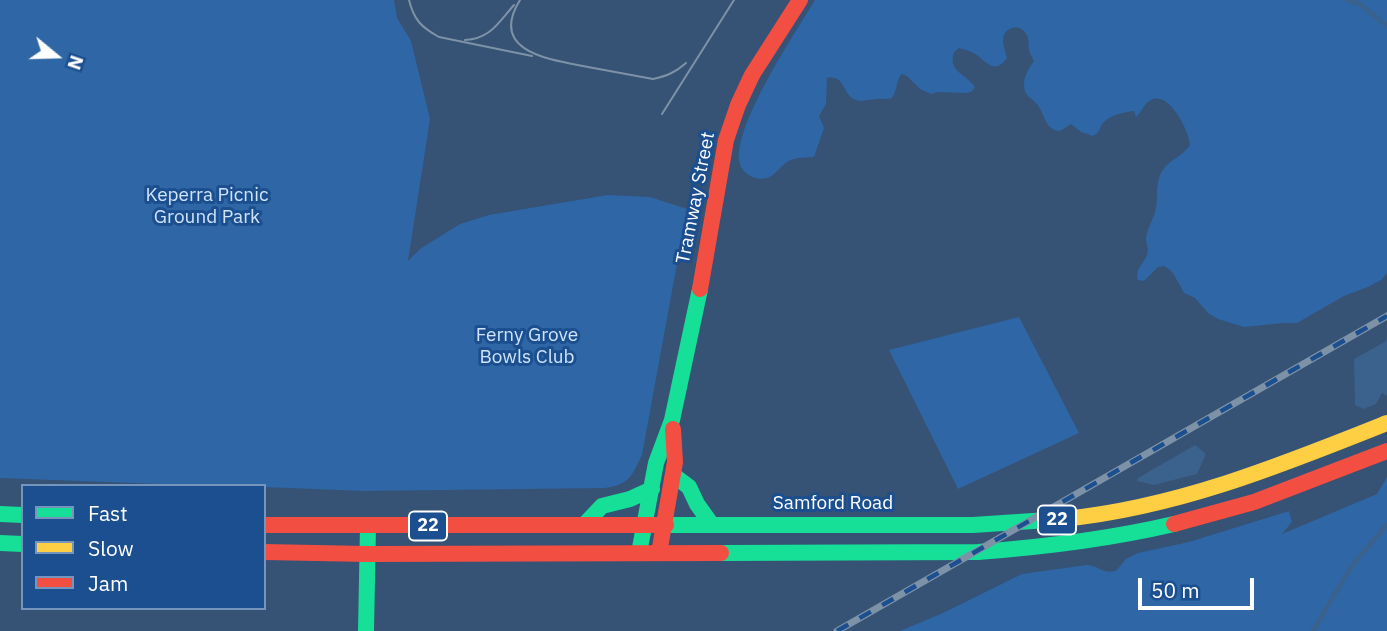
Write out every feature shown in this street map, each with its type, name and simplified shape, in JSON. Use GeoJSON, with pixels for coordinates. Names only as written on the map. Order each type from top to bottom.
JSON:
{"type":"FeatureCollection","features":[{"type":"Feature","properties":{"kind":"main road","name":"Tramway Street"},"geometry":{"type":"LineString","coordinates":[[639,554],[656,463],[672,420],[708,248],[726,140],[752,75],[800,0]]}},
{"type":"Feature","properties":{"kind":"main road","name":"Tramway Street"},"geometry":{"type":"LineString","coordinates":[[659,553],[675,462],[672,420]]}},
{"type":"Feature","properties":{"kind":"main road","name":"Samford Road"},"geometry":{"type":"LineString","coordinates":[[266,525],[974,525],[1047,521],[1132,509],[1207,490],[1248,477],[1387,423]]}},
{"type":"Feature","properties":{"kind":"main road","name":"22"},"geometry":{"type":"LineString","coordinates":[[266,552],[974,552],[1055,546],[1188,521],[1251,503],[1387,451]]}},
{"type":"Feature","properties":{"kind":"main road"},"geometry":{"type":"LineString","coordinates":[[673,475],[689,488],[712,525]]}},
{"type":"Feature","properties":{"kind":"main road"},"geometry":{"type":"LineString","coordinates":[[584,525],[601,506],[630,499],[652,489]]}},
{"type":"Feature","properties":{"kind":"main road"},"geometry":{"type":"LineString","coordinates":[[0,514],[21,515]]}},
{"type":"Feature","properties":{"kind":"main road"},"geometry":{"type":"LineString","coordinates":[[366,631],[368,526]]}},
{"type":"Feature","properties":{"kind":"main road"},"geometry":{"type":"LineString","coordinates":[[0,543],[21,544]]}},
{"type":"Feature","properties":{"kind":"green space","name":"Keperra Picnic Ground Park"},"geometry":{"type":"Polygon","coordinates":[[[0,0],[394,0],[397,18],[411,41],[430,119],[408,261],[420,249],[460,224],[489,215],[608,195],[650,197],[687,209],[642,455],[632,474],[620,485],[605,488],[364,491],[266,487],[266,484],[160,484],[0,478],[0,0]]]}},
{"type":"Feature","properties":{"kind":"green space"},"geometry":{"type":"Polygon","coordinates":[[[815,0],[1387,0],[1387,273],[1381,280],[1344,296],[1297,323],[1244,327],[1208,313],[1195,298],[1184,293],[1173,273],[1164,266],[1158,267],[1144,281],[1138,280],[1138,272],[1148,250],[1146,236],[1156,208],[1160,176],[1165,167],[1190,145],[1182,122],[1171,106],[1158,98],[1149,101],[1136,117],[1134,111],[1110,117],[1093,136],[1081,132],[1071,124],[1060,131],[1054,130],[1025,92],[1024,79],[1034,61],[1027,36],[1019,28],[1008,30],[1003,36],[1007,58],[999,66],[992,66],[966,50],[959,48],[954,52],[955,68],[975,87],[971,92],[931,94],[901,74],[892,98],[860,101],[849,95],[840,81],[827,78],[826,104],[819,116],[824,128],[814,157],[790,160],[766,178],[750,176],[742,169],[739,160],[747,123],[768,78],[815,0]]]}},
{"type":"Feature","properties":{"kind":"green space"},"geometry":{"type":"Polygon","coordinates":[[[1019,317],[1079,433],[958,489],[889,350],[1019,317]]]}},
{"type":"Feature","properties":{"kind":"green space"},"geometry":{"type":"Polygon","coordinates":[[[1387,477],[1387,631],[900,631],[1022,574],[1087,565],[1116,571],[1126,559],[1138,553],[1189,542],[1289,511],[1292,522],[1282,534],[1377,494],[1387,477]]]}},
{"type":"Feature","properties":{"kind":"shaded area"},"geometry":{"type":"Polygon","coordinates":[[[1387,338],[1387,396],[1382,393],[1376,404],[1363,409],[1355,405],[1354,359],[1387,338]]]}},
{"type":"Feature","properties":{"kind":"shaded area"},"geometry":{"type":"Polygon","coordinates":[[[1195,445],[1206,454],[1197,474],[1154,485],[1137,481],[1138,478],[1195,445]]]}},
{"type":"Feature","properties":{"kind":"waterway"},"geometry":{"type":"LineString","coordinates":[[1348,0],[1360,4],[1387,26]]}},
{"type":"Feature","properties":{"kind":"waterway"},"geometry":{"type":"LineString","coordinates":[[1313,631],[1351,567],[1387,524]]}},
{"type":"Feature","properties":{"kind":"tram line"},"geometry":{"type":"LineString","coordinates":[[409,0],[419,22],[439,37],[532,56]]}},
{"type":"Feature","properties":{"kind":"tram line"},"geometry":{"type":"LineString","coordinates":[[520,0],[512,18],[512,32],[518,43],[542,57],[653,79],[671,73],[686,63]]}},
{"type":"Feature","properties":{"kind":"tram line"},"geometry":{"type":"LineString","coordinates":[[662,114],[734,0]]}},
{"type":"Feature","properties":{"kind":"tram line"},"geometry":{"type":"LineString","coordinates":[[465,40],[487,33],[514,5]]}},
{"type":"Feature","properties":{"kind":"railway"},"geometry":{"type":"LineString","coordinates":[[837,631],[1387,316]]}},
{"type":"Feature","properties":{"kind":"traffic: fast"},"geometry":{"type":"LineString","coordinates":[[639,553],[656,463],[672,420],[700,289]]}},
{"type":"Feature","properties":{"kind":"traffic: fast"},"geometry":{"type":"LineString","coordinates":[[673,475],[689,487],[712,525]]}},
{"type":"Feature","properties":{"kind":"traffic: fast"},"geometry":{"type":"LineString","coordinates":[[584,525],[602,506],[630,499],[652,489]]}},
{"type":"Feature","properties":{"kind":"traffic: fast"},"geometry":{"type":"LineString","coordinates":[[0,514],[21,515]]}},
{"type":"Feature","properties":{"kind":"traffic: fast"},"geometry":{"type":"LineString","coordinates":[[666,525],[973,525],[1063,519]]}},
{"type":"Feature","properties":{"kind":"traffic: fast"},"geometry":{"type":"LineString","coordinates":[[721,553],[978,552],[1077,542],[1174,524]]}},
{"type":"Feature","properties":{"kind":"traffic: fast"},"geometry":{"type":"LineString","coordinates":[[366,631],[368,526]]}},
{"type":"Feature","properties":{"kind":"traffic: fast"},"geometry":{"type":"LineString","coordinates":[[0,543],[21,544]]}},
{"type":"Feature","properties":{"kind":"traffic: slow"},"geometry":{"type":"LineString","coordinates":[[1063,519],[1147,505],[1228,483],[1387,423]]}},
{"type":"Feature","properties":{"kind":"traffic: jam"},"geometry":{"type":"LineString","coordinates":[[700,289],[726,140],[738,105],[752,75],[800,0]]}},
{"type":"Feature","properties":{"kind":"traffic: jam"},"geometry":{"type":"LineString","coordinates":[[659,553],[675,462],[673,429]]}},
{"type":"Feature","properties":{"kind":"traffic: jam"},"geometry":{"type":"LineString","coordinates":[[1174,524],[1254,502],[1387,451]]}},
{"type":"Feature","properties":{"kind":"traffic: jam"},"geometry":{"type":"LineString","coordinates":[[266,525],[666,525]]}},
{"type":"Feature","properties":{"kind":"traffic: jam"},"geometry":{"type":"LineString","coordinates":[[266,552],[721,553]]}},
{"type":"Feature","properties":{"kind":"park label","name":"Ferny Grove Bowls Club"},"geometry":{"type":"Point","coordinates":[527,347]}}]}
